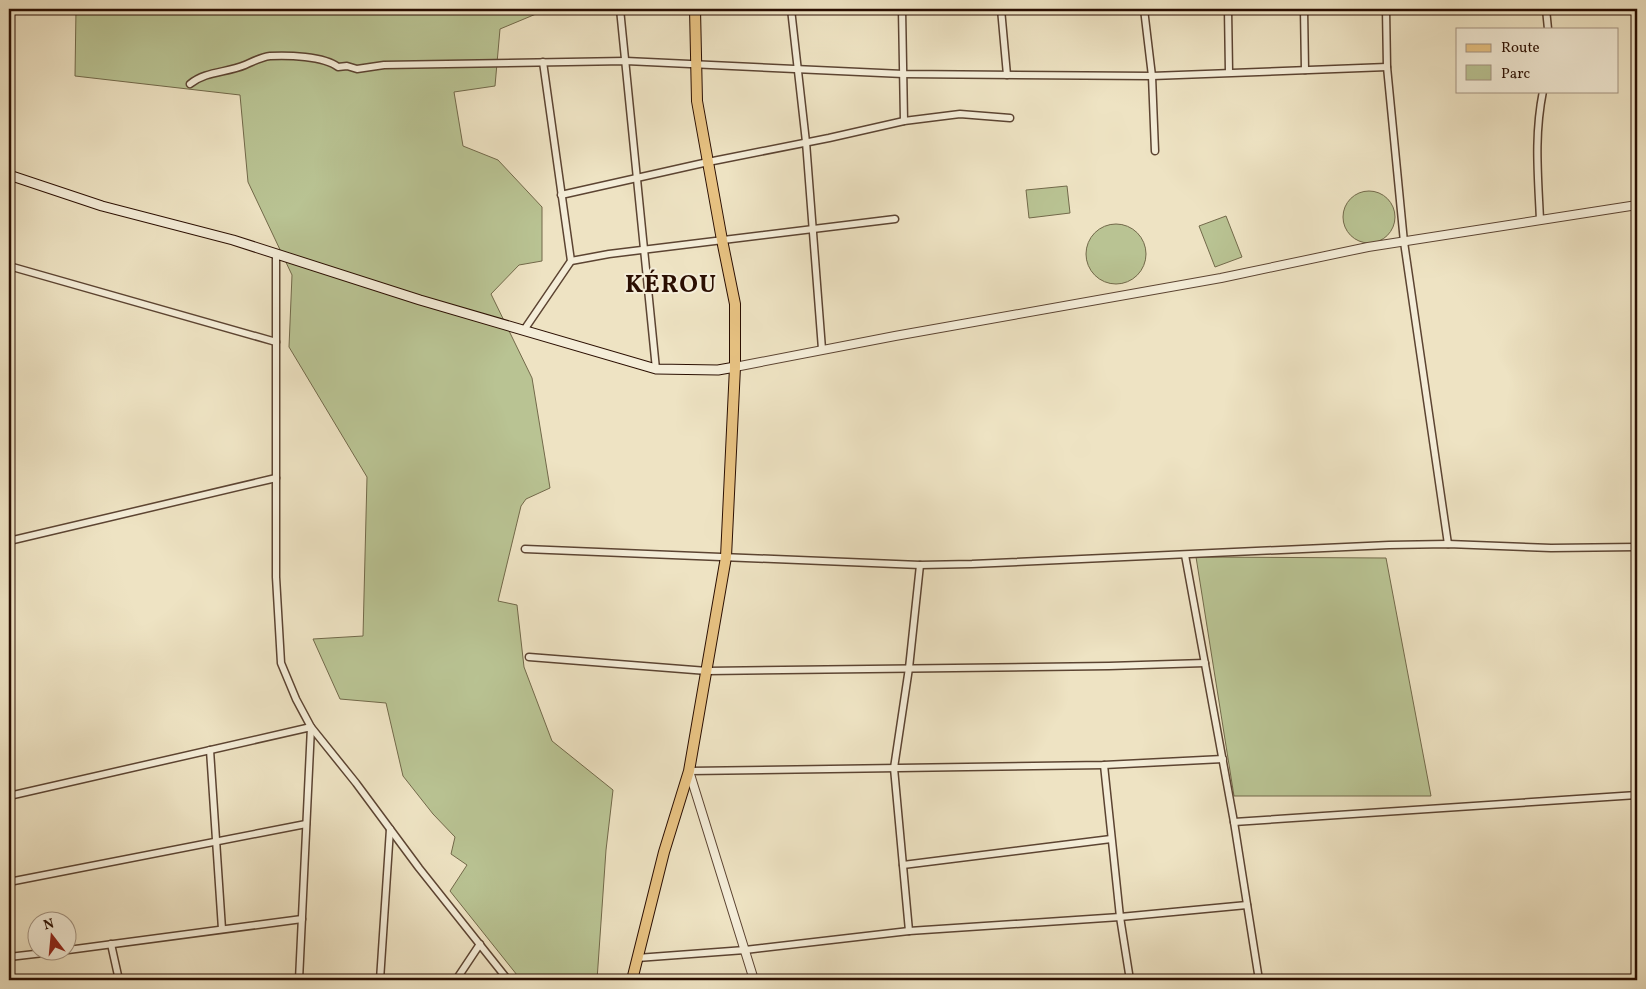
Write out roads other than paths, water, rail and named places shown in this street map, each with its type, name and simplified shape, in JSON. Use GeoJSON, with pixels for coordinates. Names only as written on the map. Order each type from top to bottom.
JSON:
{"type":"FeatureCollection","features":[{"type":"Feature","properties":{"kind":"main road"},"geometry":{"type":"LineString","coordinates":[[632,980],[664,852],[689,772],[726,557],[735,367],[735,304],[697,101],[695,9]]}},
{"type":"Feature","properties":{"kind":"main road"},"geometry":{"type":"LineString","coordinates":[[9,174],[102,206],[233,240],[420,300],[656,369],[718,370],[735,367]]}},
{"type":"Feature","properties":{"kind":"street"},"geometry":{"type":"LineString","coordinates":[[620,9],[656,369]]}},
{"type":"Feature","properties":{"kind":"street"},"geometry":{"type":"LineString","coordinates":[[791,9],[806,142],[822,349]]}},
{"type":"Feature","properties":{"kind":"street"},"geometry":{"type":"LineString","coordinates":[[902,9],[904,121]]}},
{"type":"Feature","properties":{"kind":"street"},"geometry":{"type":"LineString","coordinates":[[1001,9],[1007,75]]}},
{"type":"Feature","properties":{"kind":"street"},"geometry":{"type":"LineString","coordinates":[[1144,9],[1152,76],[1155,152]]}},
{"type":"Feature","properties":{"kind":"street"},"geometry":{"type":"LineString","coordinates":[[1228,9],[1230,72]]}},
{"type":"Feature","properties":{"kind":"street"},"geometry":{"type":"LineString","coordinates":[[1304,9],[1305,70]]}},
{"type":"Feature","properties":{"kind":"street"},"geometry":{"type":"LineString","coordinates":[[1386,9],[1387,67],[1404,242],[1448,544]]}},
{"type":"Feature","properties":{"kind":"street"},"geometry":{"type":"LineString","coordinates":[[1546,9],[1548,28]]}},
{"type":"Feature","properties":{"kind":"street"},"geometry":{"type":"LineString","coordinates":[[190,84],[204,75],[242,66],[270,56],[310,58],[332,62],[338,66],[347,66],[357,70],[384,65],[626,61],[903,74],[1152,76],[1387,67]]}},
{"type":"Feature","properties":{"kind":"street"},"geometry":{"type":"LineString","coordinates":[[524,330],[571,262],[543,62]]}},
{"type":"Feature","properties":{"kind":"street"},"geometry":{"type":"LineString","coordinates":[[1540,220],[1536,141],[1543,92]]}},
{"type":"Feature","properties":{"kind":"street"},"geometry":{"type":"LineString","coordinates":[[561,195],[904,121],[960,114],[1010,118]]}},
{"type":"Feature","properties":{"kind":"street"},"geometry":{"type":"LineString","coordinates":[[735,367],[822,349],[1212,279],[1368,247],[1637,205]]}},
{"type":"Feature","properties":{"kind":"street"},"geometry":{"type":"LineString","coordinates":[[571,262],[645,249],[895,219]]}},
{"type":"Feature","properties":{"kind":"street"},"geometry":{"type":"LineString","coordinates":[[276,254],[276,576],[281,663],[296,699],[311,727],[508,980]]}},
{"type":"Feature","properties":{"kind":"street"},"geometry":{"type":"LineString","coordinates":[[9,266],[276,342]]}},
{"type":"Feature","properties":{"kind":"street"},"geometry":{"type":"LineString","coordinates":[[9,541],[276,478]]}},
{"type":"Feature","properties":{"kind":"street"},"geometry":{"type":"LineString","coordinates":[[525,549],[920,565],[1448,544],[1551,548],[1637,547]]}},
{"type":"Feature","properties":{"kind":"street"},"geometry":{"type":"LineString","coordinates":[[1186,555],[1234,822],[1259,980]]}},
{"type":"Feature","properties":{"kind":"street"},"geometry":{"type":"LineString","coordinates":[[909,931],[894,768],[909,668],[920,565]]}},
{"type":"Feature","properties":{"kind":"street"},"geometry":{"type":"LineString","coordinates":[[529,657],[707,671],[1206,663]]}},
{"type":"Feature","properties":{"kind":"street"},"geometry":{"type":"LineString","coordinates":[[9,796],[311,727]]}},
{"type":"Feature","properties":{"kind":"street"},"geometry":{"type":"LineString","coordinates":[[299,980],[311,727]]}},
{"type":"Feature","properties":{"kind":"street"},"geometry":{"type":"LineString","coordinates":[[210,750],[222,930]]}},
{"type":"Feature","properties":{"kind":"street"},"geometry":{"type":"LineString","coordinates":[[754,980],[689,772],[1104,765],[1223,759]]}},
{"type":"Feature","properties":{"kind":"street"},"geometry":{"type":"LineString","coordinates":[[1104,765],[1120,917],[1130,980]]}},
{"type":"Feature","properties":{"kind":"street"},"geometry":{"type":"LineString","coordinates":[[1234,822],[1637,795]]}},
{"type":"Feature","properties":{"kind":"street"},"geometry":{"type":"LineString","coordinates":[[9,882],[306,824]]}},
{"type":"Feature","properties":{"kind":"street"},"geometry":{"type":"LineString","coordinates":[[380,980],[390,829]]}},
{"type":"Feature","properties":{"kind":"street"},"geometry":{"type":"LineString","coordinates":[[903,865],[1112,838]]}},
{"type":"Feature","properties":{"kind":"street"},"geometry":{"type":"LineString","coordinates":[[638,958],[745,950],[909,931],[1120,917],[1247,906]]}},
{"type":"Feature","properties":{"kind":"street"},"geometry":{"type":"LineString","coordinates":[[78,949],[302,919]]}},
{"type":"Feature","properties":{"kind":"street"},"geometry":{"type":"LineString","coordinates":[[111,944],[119,980]]}},
{"type":"Feature","properties":{"kind":"street"},"geometry":{"type":"LineString","coordinates":[[456,980],[480,944]]}},
{"type":"Feature","properties":{"kind":"street"},"geometry":{"type":"LineString","coordinates":[[9,957],[28,955]]}},
{"type":"Feature","properties":{"kind":"district","name":"KÉROU"},"geometry":{"type":"Point","coordinates":[671,283]}}]}
